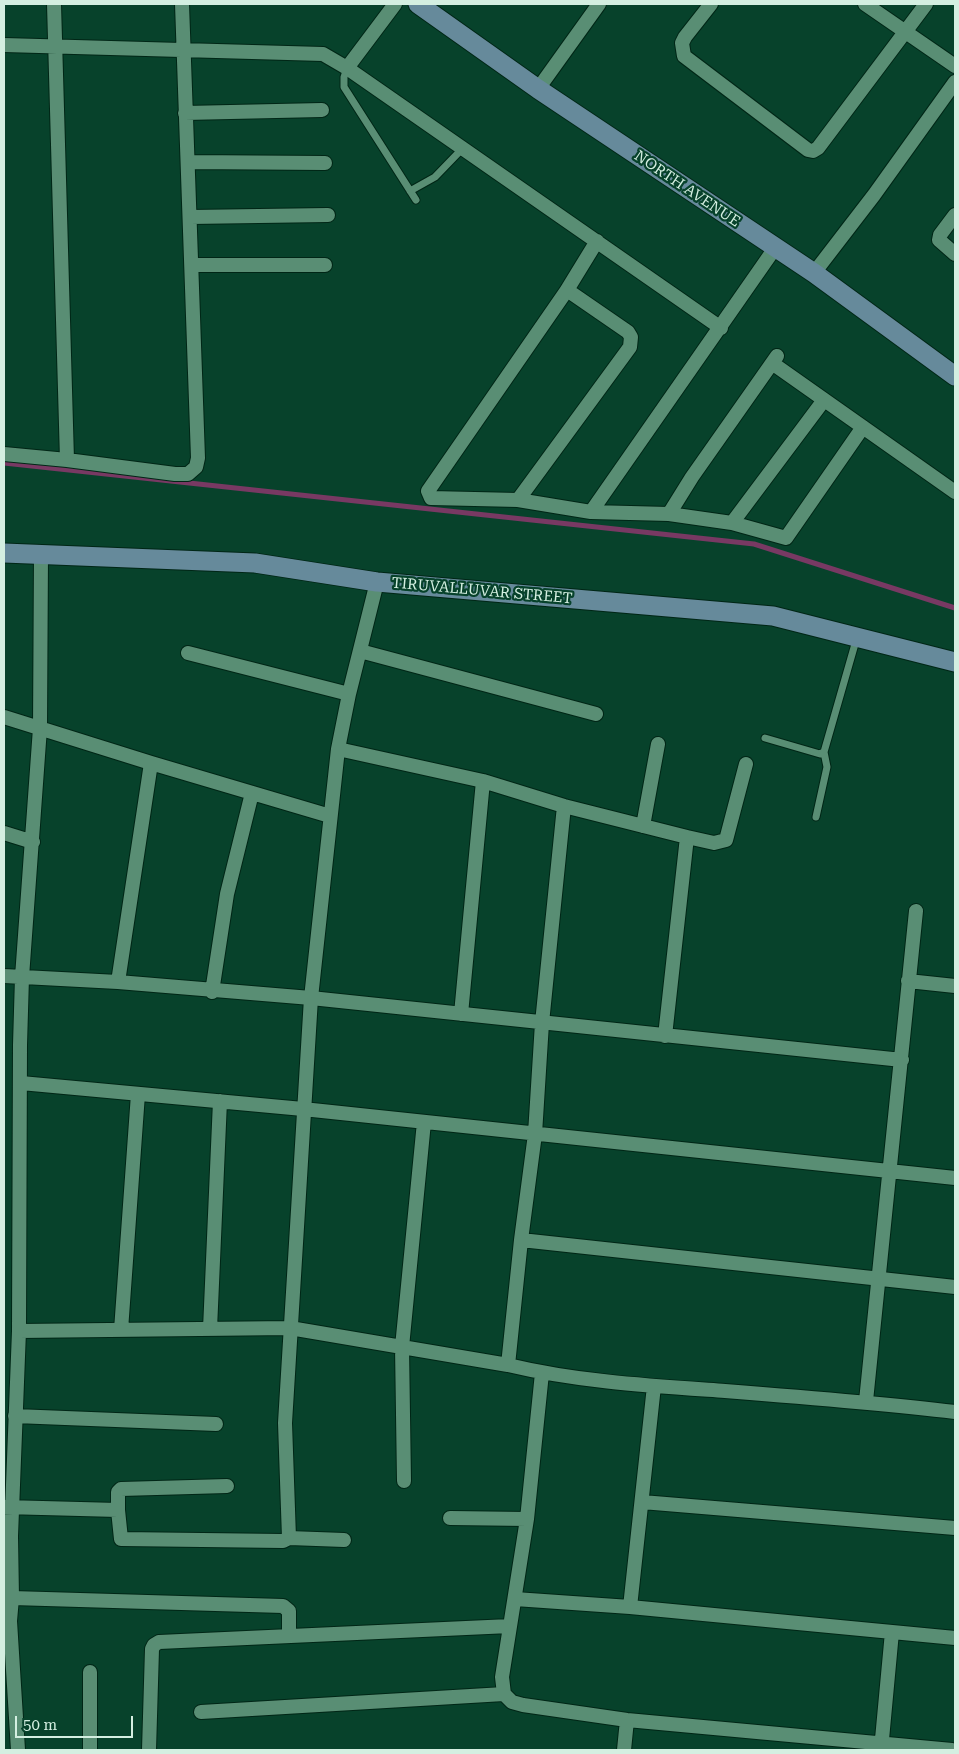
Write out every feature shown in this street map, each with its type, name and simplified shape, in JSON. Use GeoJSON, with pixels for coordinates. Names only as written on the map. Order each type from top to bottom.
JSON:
{"type":"FeatureCollection","features":[{"type":"Feature","properties":{"kind":"street"},"geometry":{"type":"LineString","coordinates":[[54,4],[67,460]]}},
{"type":"Feature","properties":{"kind":"street"},"geometry":{"type":"LineString","coordinates":[[4,454],[174,474],[188,474],[196,467],[198,458],[182,4]]}},
{"type":"Feature","properties":{"kind":"street"},"geometry":{"type":"LineString","coordinates":[[347,68],[395,4]]}},
{"type":"Feature","properties":{"kind":"street","name":"NORTH AVENUE"},"geometry":{"type":"LineString","coordinates":[[418,4],[538,89],[814,273],[955,376]]}},
{"type":"Feature","properties":{"kind":"street"},"geometry":{"type":"LineString","coordinates":[[538,89],[598,4]]}},
{"type":"Feature","properties":{"kind":"street"},"geometry":{"type":"LineString","coordinates":[[711,4],[685,37],[682,43],[684,56],[808,150],[813,151],[818,148],[926,4]]}},
{"type":"Feature","properties":{"kind":"street"},"geometry":{"type":"LineString","coordinates":[[865,4],[955,66]]}},
{"type":"Feature","properties":{"kind":"street"},"geometry":{"type":"LineString","coordinates":[[4,45],[55,45],[184,52],[323,54],[347,68],[597,240],[721,328]]}},
{"type":"Feature","properties":{"kind":"street"},"geometry":{"type":"LineString","coordinates":[[814,273],[874,195],[955,82]]}},
{"type":"Feature","properties":{"kind":"street"},"geometry":{"type":"LineString","coordinates":[[185,113],[322,110]]}},
{"type":"Feature","properties":{"kind":"street"},"geometry":{"type":"LineString","coordinates":[[188,162],[325,163]]}},
{"type":"Feature","properties":{"kind":"street"},"geometry":{"type":"LineString","coordinates":[[190,217],[328,215]]}},
{"type":"Feature","properties":{"kind":"street"},"geometry":{"type":"LineString","coordinates":[[955,215],[940,234],[939,240],[955,254]]}},
{"type":"Feature","properties":{"kind":"street"},"geometry":{"type":"LineString","coordinates":[[597,240],[566,290],[428,491],[429,495],[434,499],[518,500],[591,512],[669,514],[732,523],[786,538],[863,427]]}},
{"type":"Feature","properties":{"kind":"street"},"geometry":{"type":"LineString","coordinates":[[591,512],[775,248]]}},
{"type":"Feature","properties":{"kind":"street"},"geometry":{"type":"LineString","coordinates":[[192,265],[325,265]]}},
{"type":"Feature","properties":{"kind":"street"},"geometry":{"type":"LineString","coordinates":[[518,500],[630,347],[628,332],[566,290]]}},
{"type":"Feature","properties":{"kind":"street"},"geometry":{"type":"LineString","coordinates":[[669,514],[692,477],[775,359],[824,400],[955,492]]}},
{"type":"Feature","properties":{"kind":"street"},"geometry":{"type":"LineString","coordinates":[[732,523],[824,400]]}},
{"type":"Feature","properties":{"kind":"street","name":"TIRUVALLUVAR STREET"},"geometry":{"type":"LineString","coordinates":[[4,553],[255,563],[377,582],[773,616],[955,662]]}},
{"type":"Feature","properties":{"kind":"street"},"geometry":{"type":"LineString","coordinates":[[21,1750],[7,1621],[12,1598],[8,1507],[11,1411],[19,1331],[22,977],[40,728],[41,554]]}},
{"type":"Feature","properties":{"kind":"street"},"geometry":{"type":"LineString","coordinates":[[288,1538],[285,1423],[311,998],[338,749],[349,694],[377,582]]}},
{"type":"Feature","properties":{"kind":"street"},"geometry":{"type":"LineString","coordinates":[[360,651],[596,714]]}},
{"type":"Feature","properties":{"kind":"street"},"geometry":{"type":"LineString","coordinates":[[188,653],[349,694]]}},
{"type":"Feature","properties":{"kind":"street"},"geometry":{"type":"LineString","coordinates":[[4,717],[252,794],[330,816]]}},
{"type":"Feature","properties":{"kind":"street"},"geometry":{"type":"LineString","coordinates":[[643,826],[658,744]]}},
{"type":"Feature","properties":{"kind":"street"},"geometry":{"type":"LineString","coordinates":[[338,749],[483,781],[564,806],[714,842],[726,840],[746,764]]}},
{"type":"Feature","properties":{"kind":"street"},"geometry":{"type":"LineString","coordinates":[[118,982],[150,763]]}},
{"type":"Feature","properties":{"kind":"street"},"geometry":{"type":"LineString","coordinates":[[461,1014],[483,781]]}},
{"type":"Feature","properties":{"kind":"street"},"geometry":{"type":"LineString","coordinates":[[212,992],[227,894],[252,794]]}},
{"type":"Feature","properties":{"kind":"street"},"geometry":{"type":"LineString","coordinates":[[508,1365],[520,1240],[535,1134],[542,1023],[564,806]]}},
{"type":"Feature","properties":{"kind":"street"},"geometry":{"type":"LineString","coordinates":[[4,833],[33,842]]}},
{"type":"Feature","properties":{"kind":"street"},"geometry":{"type":"LineString","coordinates":[[665,1036],[687,837]]}},
{"type":"Feature","properties":{"kind":"street"},"geometry":{"type":"LineString","coordinates":[[866,1401],[916,911]]}},
{"type":"Feature","properties":{"kind":"street"},"geometry":{"type":"LineString","coordinates":[[4,976],[118,982],[212,992],[311,998],[902,1060]]}},
{"type":"Feature","properties":{"kind":"street"},"geometry":{"type":"LineString","coordinates":[[908,981],[955,986]]}},
{"type":"Feature","properties":{"kind":"street"},"geometry":{"type":"LineString","coordinates":[[21,1083],[303,1109],[955,1178]]}},
{"type":"Feature","properties":{"kind":"street"},"geometry":{"type":"LineString","coordinates":[[121,1330],[138,1094]]}},
{"type":"Feature","properties":{"kind":"street"},"geometry":{"type":"LineString","coordinates":[[210,1329],[220,1101]]}},
{"type":"Feature","properties":{"kind":"street"},"geometry":{"type":"LineString","coordinates":[[404,1481],[402,1347],[424,1122]]}},
{"type":"Feature","properties":{"kind":"street"},"geometry":{"type":"LineString","coordinates":[[520,1240],[955,1287]]}},
{"type":"Feature","properties":{"kind":"street"},"geometry":{"type":"LineString","coordinates":[[19,1331],[290,1328],[508,1365],[542,1373],[654,1386],[866,1401],[955,1412]]}},
{"type":"Feature","properties":{"kind":"street"},"geometry":{"type":"LineString","coordinates":[[542,1373],[528,1519],[502,1677],[504,1694],[512,1702],[627,1720],[882,1747],[952,1750]]}},
{"type":"Feature","properties":{"kind":"street"},"geometry":{"type":"LineString","coordinates":[[630,1607],[654,1386]]}},
{"type":"Feature","properties":{"kind":"street"},"geometry":{"type":"LineString","coordinates":[[11,1411],[216,1424]]}},
{"type":"Feature","properties":{"kind":"street"},"geometry":{"type":"LineString","coordinates":[[227,1486],[121,1489],[118,1492],[118,1510],[121,1539],[283,1541],[288,1538],[344,1540]]}},
{"type":"Feature","properties":{"kind":"street"},"geometry":{"type":"LineString","coordinates":[[642,1502],[955,1528]]}},
{"type":"Feature","properties":{"kind":"street"},"geometry":{"type":"LineString","coordinates":[[8,1507],[118,1510]]}},
{"type":"Feature","properties":{"kind":"street"},"geometry":{"type":"LineString","coordinates":[[450,1518],[528,1519]]}},
{"type":"Feature","properties":{"kind":"street"},"geometry":{"type":"LineString","coordinates":[[12,1598],[283,1606],[289,1611],[289,1636]]}},
{"type":"Feature","properties":{"kind":"street"},"geometry":{"type":"LineString","coordinates":[[515,1599],[630,1607],[955,1638]]}},
{"type":"Feature","properties":{"kind":"street"},"geometry":{"type":"LineString","coordinates":[[149,1750],[152,1650],[154,1644],[159,1642],[510,1626]]}},
{"type":"Feature","properties":{"kind":"street"},"geometry":{"type":"LineString","coordinates":[[882,1747],[892,1632]]}},
{"type":"Feature","properties":{"kind":"street"},"geometry":{"type":"LineString","coordinates":[[90,1672],[90,1750]]}},
{"type":"Feature","properties":{"kind":"street"},"geometry":{"type":"LineString","coordinates":[[201,1712],[504,1694]]}},
{"type":"Feature","properties":{"kind":"street"},"geometry":{"type":"LineString","coordinates":[[624,1750],[627,1720]]}},
{"type":"Feature","properties":{"kind":"lane"},"geometry":{"type":"LineString","coordinates":[[347,68],[344,76],[344,87],[416,200]]}},
{"type":"Feature","properties":{"kind":"lane"},"geometry":{"type":"LineString","coordinates":[[410,191],[435,177],[463,148]]}},
{"type":"Feature","properties":{"kind":"lane"},"geometry":{"type":"LineString","coordinates":[[816,817],[827,768],[824,752],[857,637]]}},
{"type":"Feature","properties":{"kind":"lane"},"geometry":{"type":"LineString","coordinates":[[765,738],[820,754],[824,752]]}},
{"type":"Feature","properties":{"kind":"waterway"},"geometry":{"type":"LineString","coordinates":[[4,463],[754,544],[955,608]]}}]}
